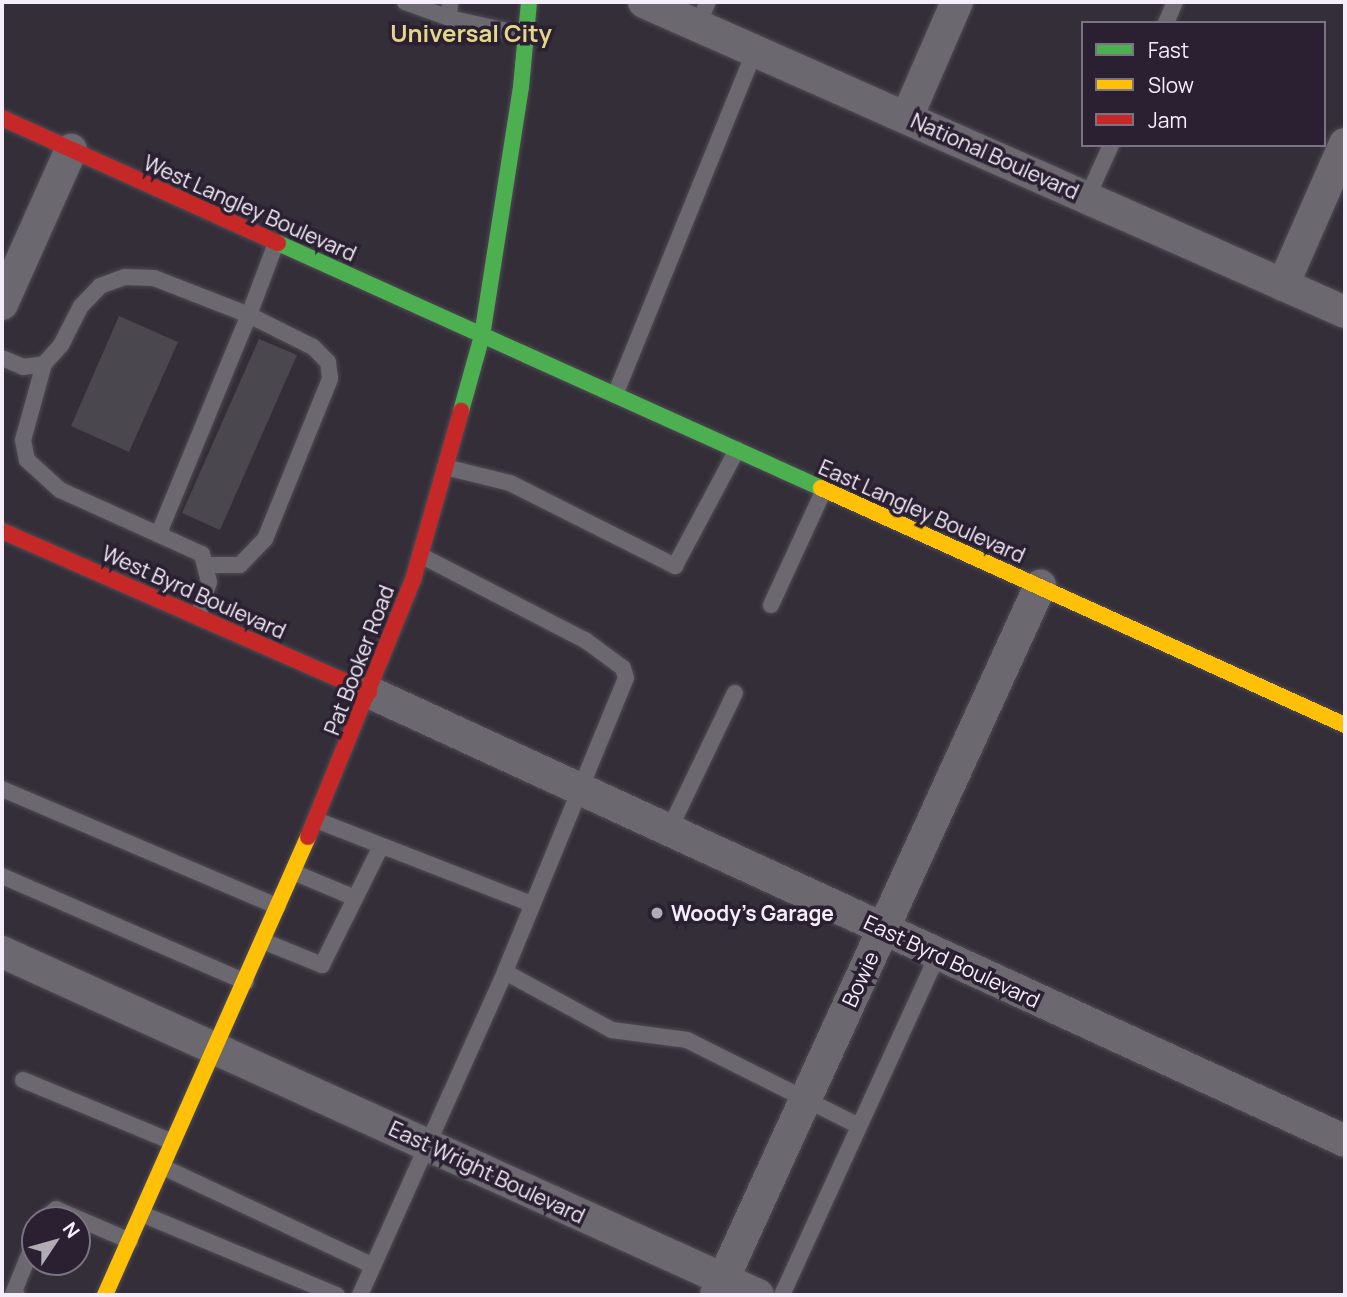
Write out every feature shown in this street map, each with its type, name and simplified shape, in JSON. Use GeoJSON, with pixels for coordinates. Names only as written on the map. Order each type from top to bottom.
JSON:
{"type":"FeatureCollection","features":[{"type":"Feature","properties":{"kind":"street","name":"Pat Booker Road"},"geometry":{"type":"LineString","coordinates":[[105,1295],[316,820],[369,692],[420,555],[482,336],[529,2]]}},
{"type":"Feature","properties":{"kind":"street","name":"National Boulevard"},"geometry":{"type":"LineString","coordinates":[[644,2],[703,13],[755,50],[1345,312]]}},
{"type":"Feature","properties":{"kind":"street"},"geometry":{"type":"LineString","coordinates":[[907,117],[957,2]]}},
{"type":"Feature","properties":{"kind":"street","name":"West Langley Boulevard"},"geometry":{"type":"LineString","coordinates":[[2,118],[482,336]]}},
{"type":"Feature","properties":{"kind":"street"},"geometry":{"type":"LineString","coordinates":[[1283,285],[1345,144]]}},
{"type":"Feature","properties":{"kind":"street"},"geometry":{"type":"LineString","coordinates":[[2,304],[71,150]]}},
{"type":"Feature","properties":{"kind":"street","name":"East Langley Boulevard"},"geometry":{"type":"LineString","coordinates":[[482,336],[1345,725]]}},
{"type":"Feature","properties":{"kind":"street","name":"West Byrd Boulevard"},"geometry":{"type":"LineString","coordinates":[[2,531],[369,692]]}},
{"type":"Feature","properties":{"kind":"street","name":"Bowie"},"geometry":{"type":"LineString","coordinates":[[719,1287],[1040,586]]}},
{"type":"Feature","properties":{"kind":"street","name":"East Byrd Boulevard"},"geometry":{"type":"LineString","coordinates":[[369,692],[1345,1141]]}},
{"type":"Feature","properties":{"kind":"street","name":"East Wright Boulevard"},"geometry":{"type":"LineString","coordinates":[[2,952],[426,1144],[719,1287],[758,1295]]}},
{"type":"Feature","properties":{"kind":"lane"},"geometry":{"type":"LineString","coordinates":[[405,2],[449,10],[526,35]]}},
{"type":"Feature","properties":{"kind":"lane"},"geometry":{"type":"LineString","coordinates":[[1167,21],[1175,2]]}},
{"type":"Feature","properties":{"kind":"lane"},"geometry":{"type":"LineString","coordinates":[[615,396],[755,50]]}},
{"type":"Feature","properties":{"kind":"lane"},"geometry":{"type":"LineString","coordinates":[[1087,198],[1110,147]]}},
{"type":"Feature","properties":{"kind":"lane"},"geometry":{"type":"LineString","coordinates":[[159,533],[276,243]]}},
{"type":"Feature","properties":{"kind":"lane"},"geometry":{"type":"LineString","coordinates":[[198,616],[209,582],[208,565],[190,546],[60,490],[27,460],[23,440],[44,364],[61,345],[81,306],[100,286],[125,278],[154,278],[249,315],[313,347],[328,362],[330,380],[265,539],[240,565],[208,565]]}},
{"type":"Feature","properties":{"kind":"lane"},"geometry":{"type":"LineString","coordinates":[[2,358],[23,367],[44,364]]}},
{"type":"Feature","properties":{"kind":"lane"},"geometry":{"type":"LineString","coordinates":[[445,467],[510,483],[675,566],[737,450]]}},
{"type":"Feature","properties":{"kind":"lane"},"geometry":{"type":"LineString","coordinates":[[771,605],[824,490]]}},
{"type":"Feature","properties":{"kind":"lane"},"geometry":{"type":"LineString","coordinates":[[360,1295],[505,972],[579,789],[625,690],[623,668],[584,640],[420,555]]}},
{"type":"Feature","properties":{"kind":"lane"},"geometry":{"type":"LineString","coordinates":[[669,830],[735,693]]}},
{"type":"Feature","properties":{"kind":"lane"},"geometry":{"type":"LineString","coordinates":[[2,788],[278,907]]}},
{"type":"Feature","properties":{"kind":"lane"},"geometry":{"type":"LineString","coordinates":[[316,820],[531,904]]}},
{"type":"Feature","properties":{"kind":"lane"},"geometry":{"type":"LineString","coordinates":[[263,941],[322,965],[381,846]]}},
{"type":"Feature","properties":{"kind":"lane"},"geometry":{"type":"LineString","coordinates":[[293,872],[355,898]]}},
{"type":"Feature","properties":{"kind":"lane"},"geometry":{"type":"LineString","coordinates":[[2,876],[246,982]]}},
{"type":"Feature","properties":{"kind":"lane"},"geometry":{"type":"LineString","coordinates":[[782,1295],[938,955]]}},
{"type":"Feature","properties":{"kind":"lane"},"geometry":{"type":"LineString","coordinates":[[505,972],[612,1030],[687,1040],[859,1126]]}},
{"type":"Feature","properties":{"kind":"lane"},"geometry":{"type":"LineString","coordinates":[[23,1080],[175,1142]]}},
{"type":"Feature","properties":{"kind":"lane"},"geometry":{"type":"LineString","coordinates":[[163,1167],[373,1266]]}},
{"type":"Feature","properties":{"kind":"lane"},"geometry":{"type":"LineString","coordinates":[[142,1214],[337,1295]]}},
{"type":"Feature","properties":{"kind":"lane"},"geometry":{"type":"LineString","coordinates":[[91,1224],[130,1241]]}},
{"type":"Feature","properties":{"kind":"lane"},"geometry":{"type":"LineString","coordinates":[[11,1292],[21,1270]]}},
{"type":"Feature","properties":{"kind":"building"},"geometry":{"type":"Polygon","coordinates":[[[119,316],[178,342],[129,452],[71,426],[119,316]]]}},
{"type":"Feature","properties":{"kind":"building"},"geometry":{"type":"Polygon","coordinates":[[[259,339],[297,355],[220,530],[182,513],[259,339]]]}},
{"type":"Feature","properties":{"kind":"traffic: fast"},"geometry":{"type":"LineString","coordinates":[[461,411],[482,336],[521,87],[529,2]]}},
{"type":"Feature","properties":{"kind":"traffic: fast"},"geometry":{"type":"LineString","coordinates":[[278,243],[821,488]]}},
{"type":"Feature","properties":{"kind":"traffic: slow"},"geometry":{"type":"LineString","coordinates":[[821,488],[1345,725]]}},
{"type":"Feature","properties":{"kind":"traffic: slow"},"geometry":{"type":"LineString","coordinates":[[105,1295],[308,837]]}},
{"type":"Feature","properties":{"kind":"traffic: jam"},"geometry":{"type":"LineString","coordinates":[[2,118],[278,243]]}},
{"type":"Feature","properties":{"kind":"traffic: jam"},"geometry":{"type":"LineString","coordinates":[[308,837],[413,580],[461,411]]}},
{"type":"Feature","properties":{"kind":"traffic: jam"},"geometry":{"type":"LineString","coordinates":[[2,531],[369,692]]}},
{"type":"Feature","properties":{"kind":"place","name":"Woody's Garage"},"geometry":{"type":"Point","coordinates":[657,913]}},
{"type":"Feature","properties":{"kind":"district","name":"Universal City"},"geometry":{"type":"Point","coordinates":[471,33]}}]}
